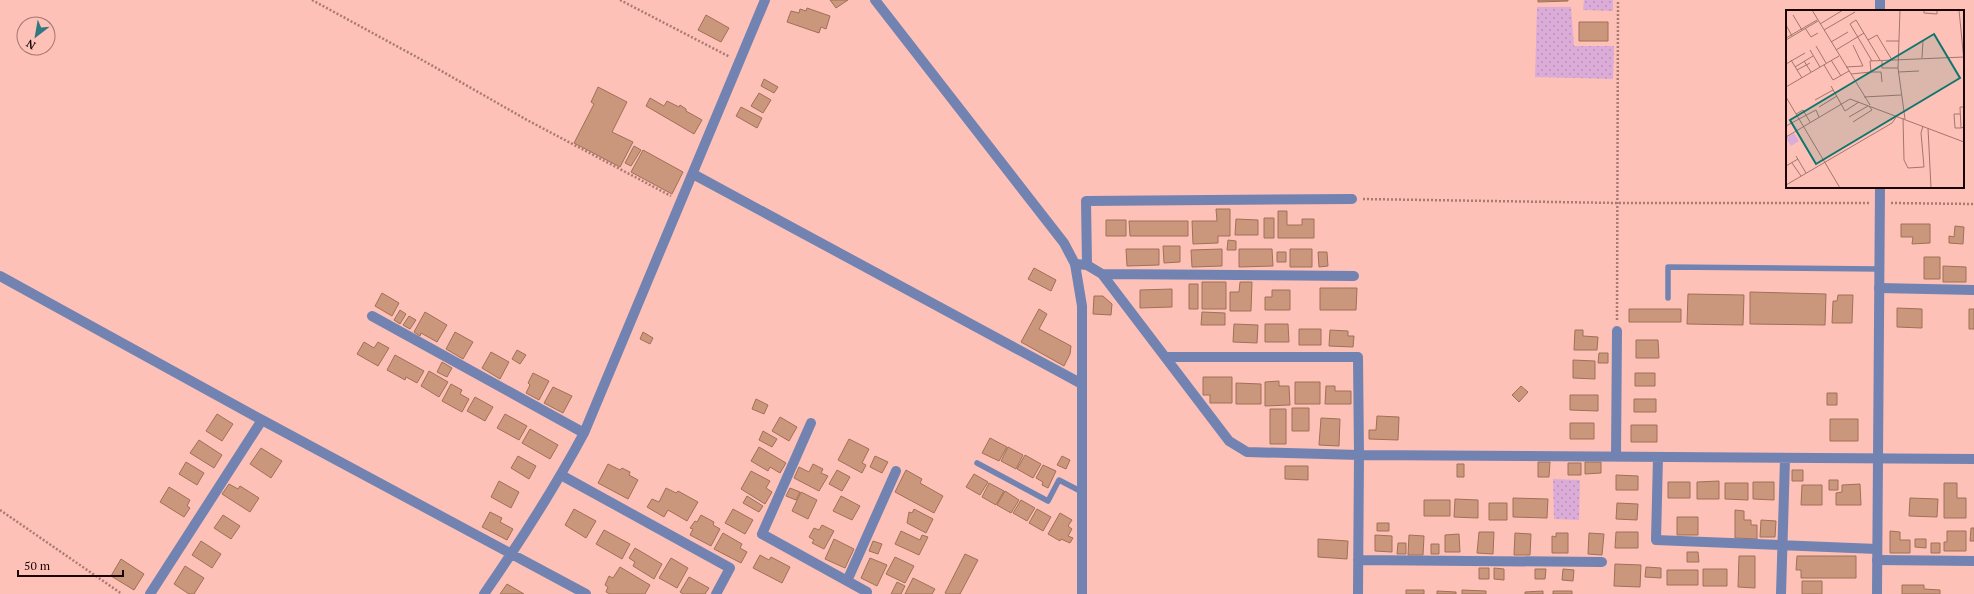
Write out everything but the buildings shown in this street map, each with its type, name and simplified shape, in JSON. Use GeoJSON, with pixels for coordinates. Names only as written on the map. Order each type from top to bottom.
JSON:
{"type":"FeatureCollection","features":[{"type":"Feature","properties":{"kind":"street"},"geometry":{"type":"LineString","coordinates":[[484,594],[511,555],[561,475],[584,433],[765,0]]}},
{"type":"Feature","properties":{"kind":"street"},"geometry":{"type":"LineString","coordinates":[[875,0],[1033,200],[1064,243],[1075,264],[1082,306],[1082,594]]}},
{"type":"Feature","properties":{"kind":"street"},"geometry":{"type":"LineString","coordinates":[[693,174],[1082,384]]}},
{"type":"Feature","properties":{"kind":"street"},"geometry":{"type":"LineString","coordinates":[[1877,594],[1880,188]]}},
{"type":"Feature","properties":{"kind":"street"},"geometry":{"type":"LineString","coordinates":[[1087,265],[1086,201],[1352,199]]}},
{"type":"Feature","properties":{"kind":"street"},"geometry":{"type":"LineString","coordinates":[[1075,264],[1087,265],[1102,274],[1229,441],[1247,452],[1359,455],[1616,456],[1785,459],[1974,459]]}},
{"type":"Feature","properties":{"kind":"street"},"geometry":{"type":"LineString","coordinates":[[1102,274],[1354,276]]}},
{"type":"Feature","properties":{"kind":"street"},"geometry":{"type":"LineString","coordinates":[[0,276],[511,555],[574,591],[586,594]]}},
{"type":"Feature","properties":{"kind":"street"},"geometry":{"type":"LineString","coordinates":[[1879,288],[1974,290]]}},
{"type":"Feature","properties":{"kind":"street"},"geometry":{"type":"LineString","coordinates":[[372,316],[584,433]]}},
{"type":"Feature","properties":{"kind":"street"},"geometry":{"type":"LineString","coordinates":[[1616,456],[1617,331]]}},
{"type":"Feature","properties":{"kind":"street"},"geometry":{"type":"LineString","coordinates":[[1165,357],[1358,357],[1358,594]]}},
{"type":"Feature","properties":{"kind":"street"},"geometry":{"type":"LineString","coordinates":[[150,594],[262,420]]}},
{"type":"Feature","properties":{"kind":"street"},"geometry":{"type":"LineString","coordinates":[[811,423],[762,534],[868,593]]}},
{"type":"Feature","properties":{"kind":"street"},"geometry":{"type":"LineString","coordinates":[[1658,457],[1656,540],[1781,547],[1877,549]]}},
{"type":"Feature","properties":{"kind":"street"},"geometry":{"type":"LineString","coordinates":[[1781,594],[1781,547],[1785,459]]}},
{"type":"Feature","properties":{"kind":"street"},"geometry":{"type":"LineString","coordinates":[[847,581],[896,471]]}},
{"type":"Feature","properties":{"kind":"street"},"geometry":{"type":"LineString","coordinates":[[561,475],[730,568],[716,594]]}},
{"type":"Feature","properties":{"kind":"street"},"geometry":{"type":"LineString","coordinates":[[1358,560],[1602,562]]}},
{"type":"Feature","properties":{"kind":"street"},"geometry":{"type":"LineString","coordinates":[[1877,560],[1974,561]]}},
{"type":"Feature","properties":{"kind":"lane"},"geometry":{"type":"LineString","coordinates":[[1668,298],[1668,267],[1879,269]]}},
{"type":"Feature","properties":{"kind":"lane"},"geometry":{"type":"LineString","coordinates":[[977,463],[1048,501],[1059,480],[1082,492]]}},
{"type":"Feature","properties":{"kind":"path"},"geometry":{"type":"LineString","coordinates":[[312,0],[424,60],[527,120],[681,201]]}},
{"type":"Feature","properties":{"kind":"path"},"geometry":{"type":"LineString","coordinates":[[620,0],[739,62]]}},
{"type":"Feature","properties":{"kind":"path"},"geometry":{"type":"LineString","coordinates":[[1617,331],[1618,0]]}},
{"type":"Feature","properties":{"kind":"path"},"geometry":{"type":"LineString","coordinates":[[1352,199],[1617,203],[1974,204]]}},
{"type":"Feature","properties":{"kind":"path"},"geometry":{"type":"LineString","coordinates":[[0,510],[122,594]]}},
{"type":"Feature","properties":{"kind":"shaded area"},"geometry":{"type":"Polygon","coordinates":[[[1584,0],[1613,0],[1613,11],[1583,10],[1584,0]]]}},
{"type":"Feature","properties":{"kind":"shaded area"},"geometry":{"type":"Polygon","coordinates":[[[1537,7],[1571,7],[1574,46],[1614,46],[1613,79],[1535,77],[1537,7]]]}},
{"type":"Feature","properties":{"kind":"shaded area"},"geometry":{"type":"Polygon","coordinates":[[[1553,479],[1580,480],[1579,520],[1554,519],[1553,479]]]}}]}
